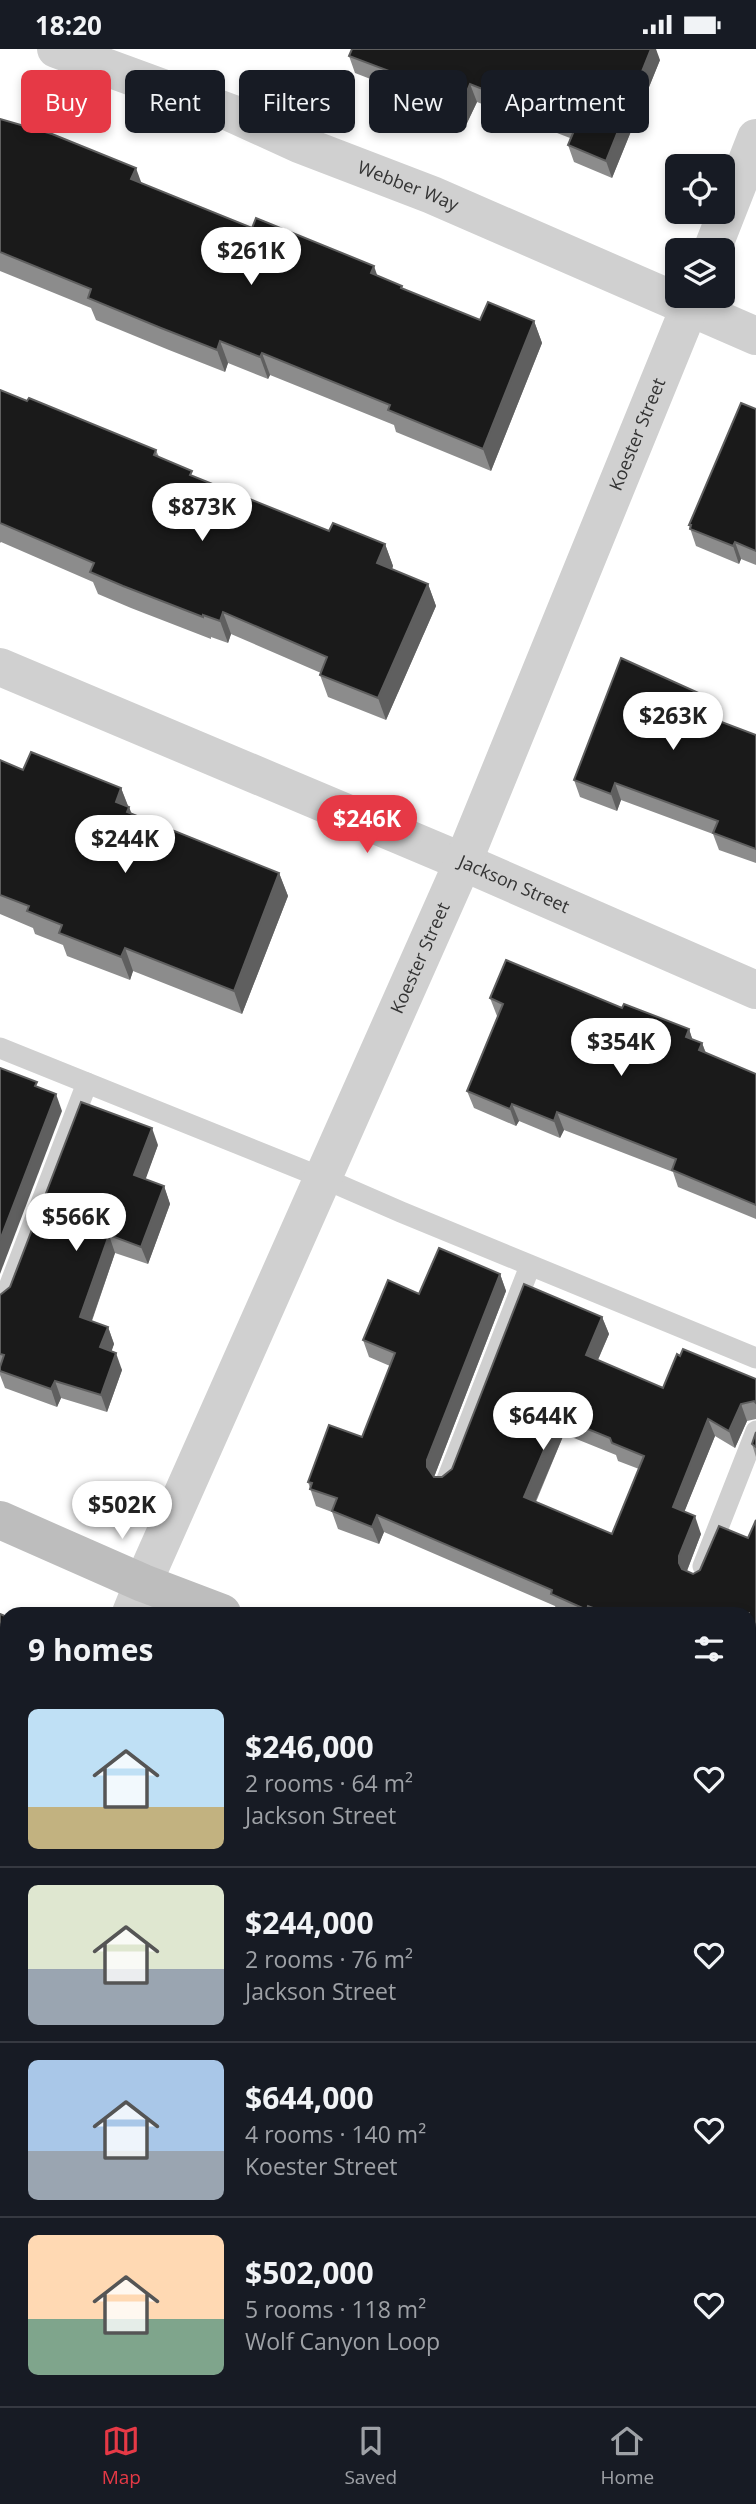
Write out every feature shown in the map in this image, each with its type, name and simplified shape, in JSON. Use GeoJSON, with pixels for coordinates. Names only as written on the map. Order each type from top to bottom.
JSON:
{"type":"FeatureCollection","features":[{"type":"Feature","properties":{"kind":"street","name":"Webber Way"},"geometry":{"type":"LineString","coordinates":[[57,49],[231,113],[299,144],[432,195],[665,291]]}},
{"type":"Feature","properties":{"kind":"street"},"geometry":{"type":"LineString","coordinates":[[717,238],[756,138]]}},
{"type":"Feature","properties":{"kind":"street","name":"Koester Street"},"geometry":{"type":"LineString","coordinates":[[137,1598],[463,862],[689,308]]}},
{"type":"Feature","properties":{"kind":"street","name":"Webber Way"},"geometry":{"type":"LineString","coordinates":[[702,308],[756,336]]}},
{"type":"Feature","properties":{"kind":"street","name":"Jackson Street"},"geometry":{"type":"LineString","coordinates":[[0,667],[463,862],[756,990]]}},
{"type":"Feature","properties":{"kind":"street"},"geometry":{"type":"LineString","coordinates":[[0,1520],[137,1598],[188,1607]]}},
{"type":"Feature","properties":{"kind":"lane"},"geometry":{"type":"LineString","coordinates":[[0,1048],[323,1178],[756,1358]]}},
{"type":"Feature","properties":{"kind":"lane"},"geometry":{"type":"LineString","coordinates":[[4,1300],[87,1083]]}},
{"type":"Feature","properties":{"kind":"lane"},"geometry":{"type":"LineString","coordinates":[[446,1482],[530,1266]]}},
{"type":"Feature","properties":{"kind":"lane"},"geometry":{"type":"LineString","coordinates":[[698,1578],[756,1431]]}},
{"type":"Feature","properties":{"kind":"building"},"geometry":{"type":"Polygon","coordinates":[[[352,49],[651,49],[643,70],[481,70],[481,88],[470,84],[467,91],[467,70],[386,70],[349,56],[352,49]]]}},
{"type":"Feature","properties":{"kind":"building"},"geometry":{"type":"Polygon","coordinates":[[[0,119],[21,125],[21,133],[52,134],[136,168],[131,179],[252,228],[256,218],[374,266],[371,273],[480,320],[488,302],[534,321],[483,449],[388,410],[390,405],[262,353],[260,357],[220,341],[217,350],[161,328],[88,298],[91,289],[0,252],[0,119]]]}},
{"type":"Feature","properties":{"kind":"building"},"geometry":{"type":"Polygon","coordinates":[[[573,133],[617,133],[606,161],[568,145],[573,133]]]}},
{"type":"Feature","properties":{"kind":"building"},"geometry":{"type":"Polygon","coordinates":[[[0,390],[27,401],[29,398],[156,450],[154,455],[192,471],[190,475],[329,531],[333,523],[385,544],[377,563],[428,584],[378,698],[320,675],[327,657],[223,612],[220,621],[203,617],[123,586],[90,572],[94,563],[0,523],[0,390]]]}},
{"type":"Feature","properties":{"kind":"building"},"geometry":{"type":"Polygon","coordinates":[[[741,403],[756,409],[756,551],[735,542],[733,546],[690,529],[689,525],[741,403]]]}},
{"type":"Feature","properties":{"kind":"building"},"geometry":{"type":"Polygon","coordinates":[[[621,658],[703,695],[695,712],[756,735],[756,849],[713,833],[718,821],[615,783],[611,794],[574,780],[621,658]]]}},
{"type":"Feature","properties":{"kind":"building"},"geometry":{"type":"Polygon","coordinates":[[[31,752],[121,788],[116,802],[129,807],[127,812],[279,873],[234,991],[125,948],[121,957],[59,933],[62,925],[27,911],[29,906],[0,895],[0,760],[23,770],[31,752]]]}},
{"type":"Feature","properties":{"kind":"building"},"geometry":{"type":"Polygon","coordinates":[[[506,960],[622,1008],[624,1004],[689,1029],[686,1037],[702,1043],[699,1050],[756,1074],[756,1205],[672,1170],[676,1159],[557,1112],[554,1121],[512,1104],[510,1109],[467,1091],[503,1004],[490,998],[506,960]]]}},
{"type":"Feature","properties":{"kind":"building"},"geometry":{"type":"Polygon","coordinates":[[[0,1068],[37,1082],[35,1086],[56,1094],[0,1240],[0,1068]]]}},
{"type":"Feature","properties":{"kind":"building"},"geometry":{"type":"Polygon","coordinates":[[[81,1102],[152,1128],[134,1175],[164,1186],[141,1247],[109,1235],[80,1317],[108,1327],[100,1347],[116,1353],[101,1395],[55,1381],[51,1389],[0,1371],[4,1355],[0,1354],[0,1295],[10,1287],[81,1102]]]}},
{"type":"Feature","properties":{"kind":"building"},"geometry":{"type":"Polygon","coordinates":[[[439,1248],[500,1274],[427,1460],[427,1467],[434,1477],[442,1477],[452,1469],[524,1284],[602,1317],[586,1355],[663,1388],[677,1354],[680,1356],[683,1349],[756,1379],[756,1403],[754,1401],[741,1404],[729,1431],[708,1419],[673,1507],[695,1516],[679,1556],[682,1569],[693,1574],[700,1570],[719,1526],[748,1538],[756,1520],[756,1607],[580,1607],[551,1594],[552,1590],[377,1515],[372,1527],[332,1511],[337,1498],[310,1489],[312,1483],[308,1482],[329,1425],[362,1437],[395,1353],[363,1340],[388,1280],[419,1294],[439,1248]],[[558,1417],[524,1497],[612,1534],[644,1456],[612,1443],[610,1438],[558,1417]]]}}]}
